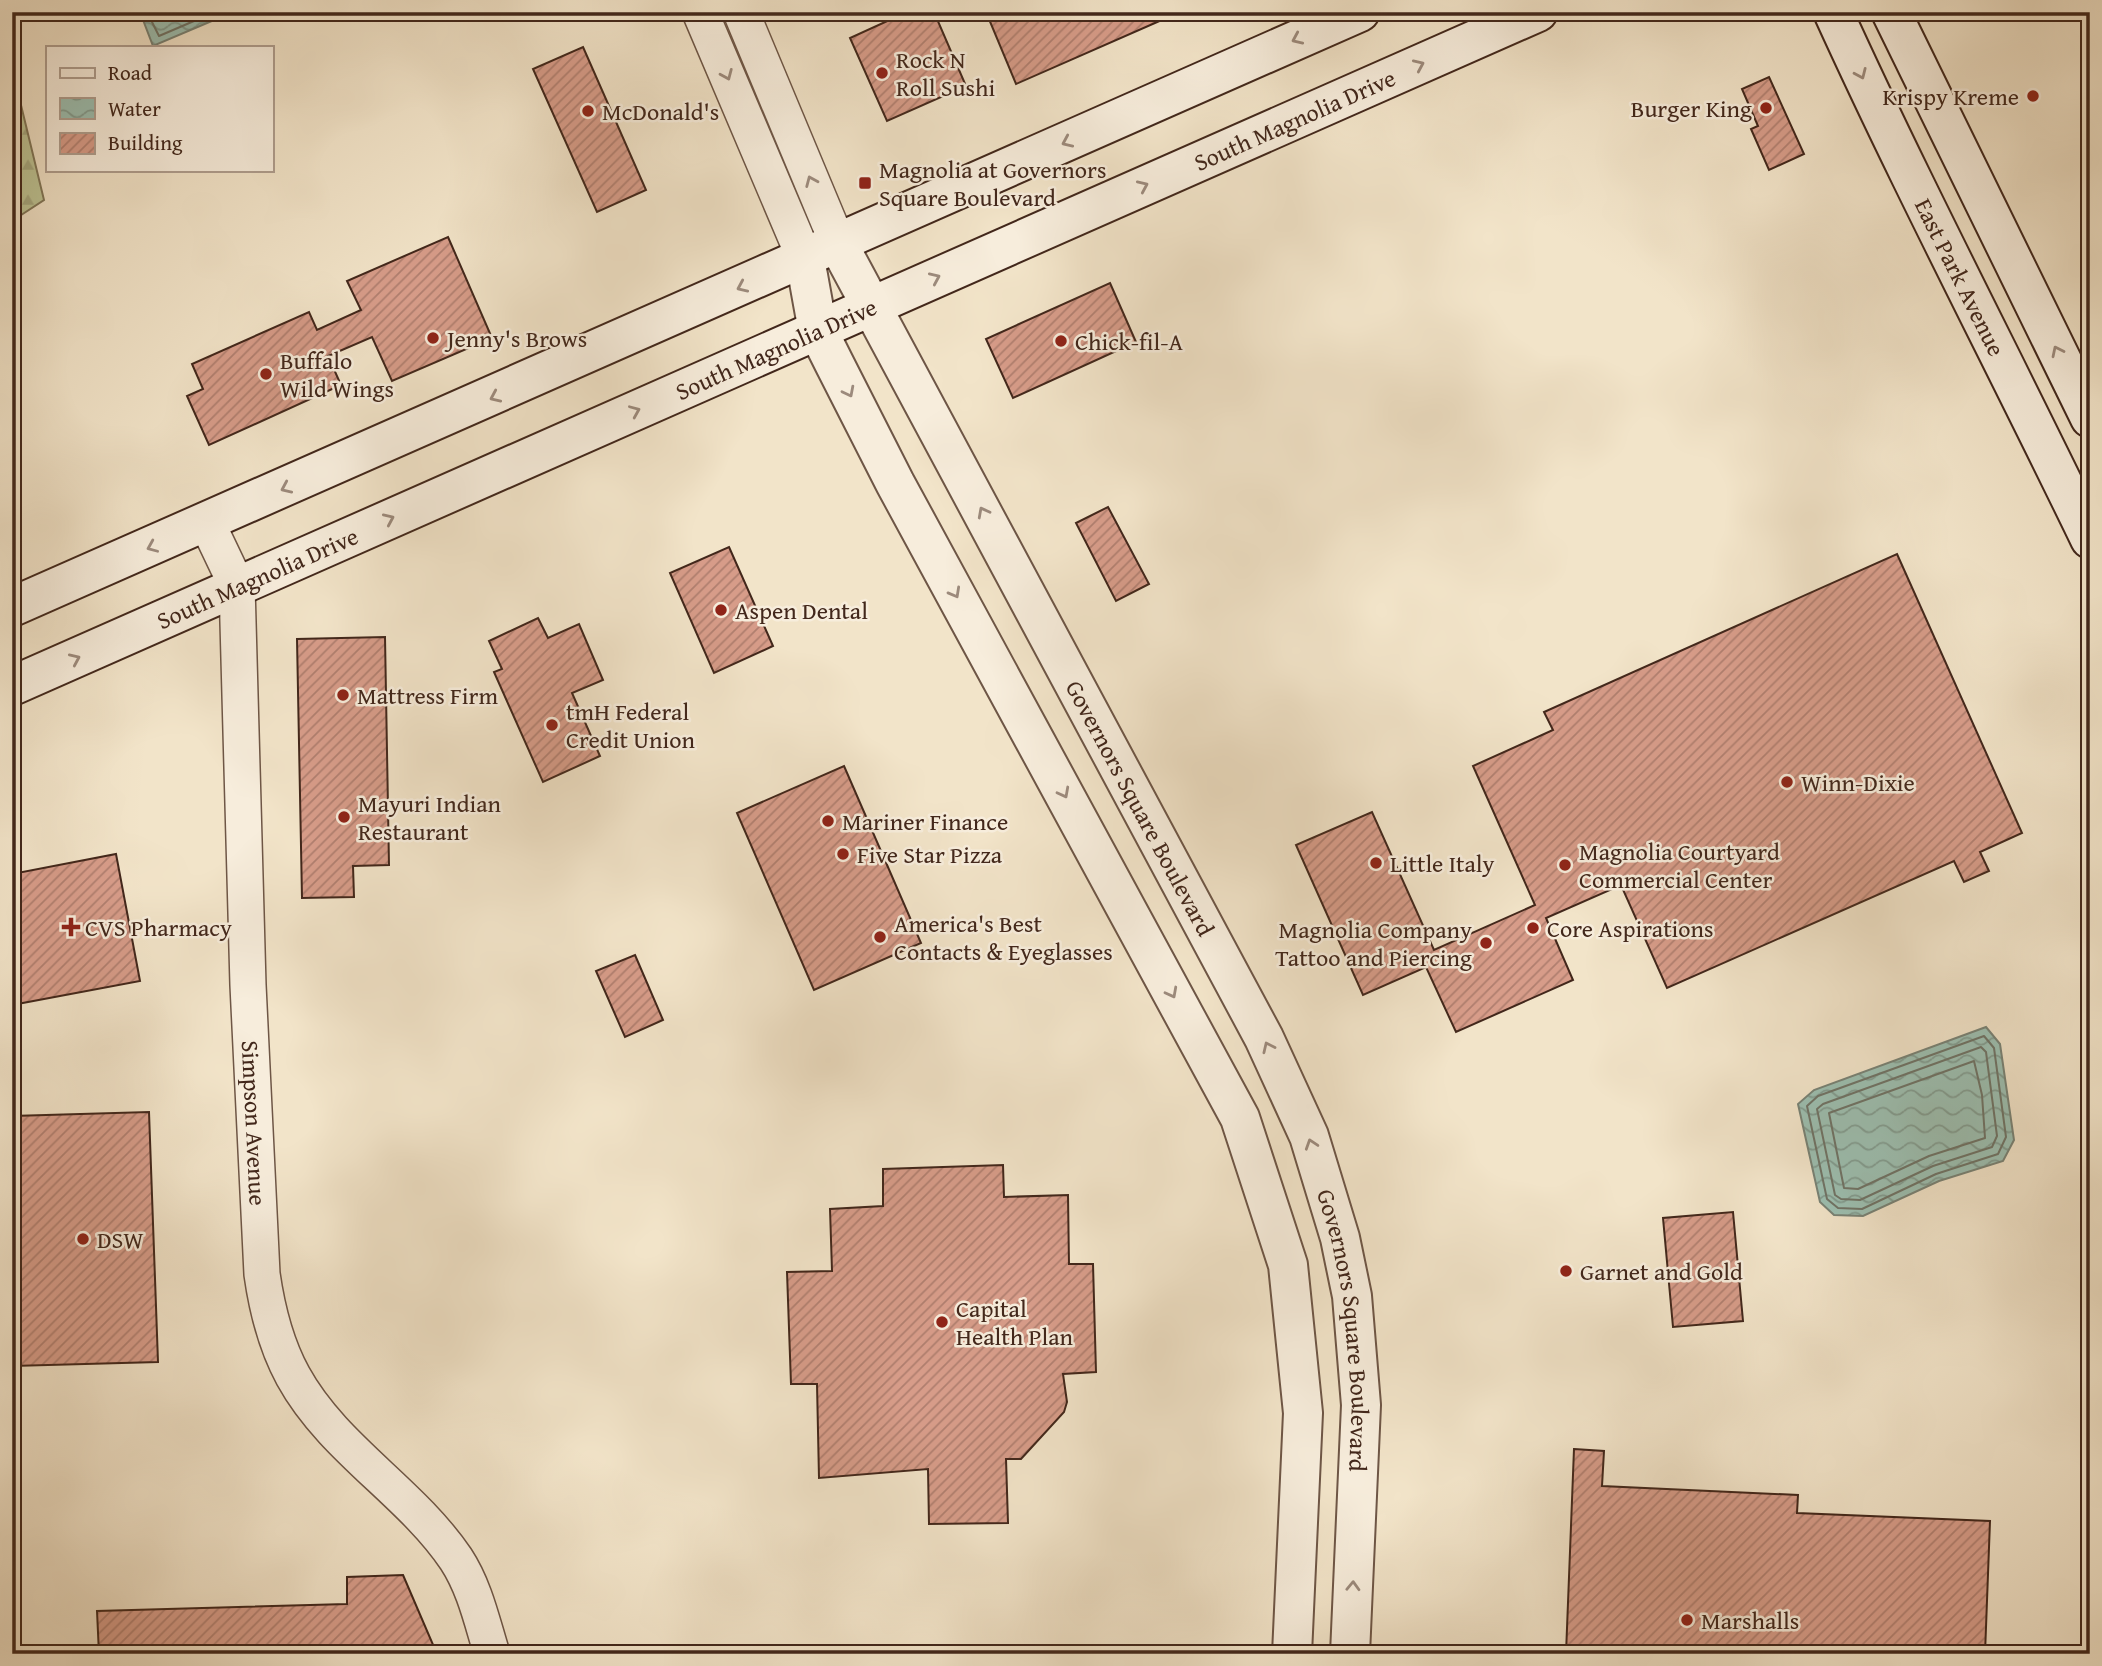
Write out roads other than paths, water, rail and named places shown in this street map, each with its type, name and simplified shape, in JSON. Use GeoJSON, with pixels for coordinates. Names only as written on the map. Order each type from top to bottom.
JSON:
{"type":"FeatureCollection","features":[{"type":"Feature","properties":{"kind":"main road"},"geometry":{"type":"LineString","coordinates":[[12,607],[1360,12]]}},
{"type":"Feature","properties":{"kind":"main road","name":"South Magnolia Drive"},"geometry":{"type":"LineString","coordinates":[[12,686],[1538,12]]}},
{"type":"Feature","properties":{"kind":"main road","name":"East Park Avenue"},"geometry":{"type":"LineString","coordinates":[[1833,12],[1887,130],[1976,304],[2090,539]]}},
{"type":"Feature","properties":{"kind":"main road"},"geometry":{"type":"LineString","coordinates":[[1892,14],[2090,418]]}},
{"type":"Feature","properties":{"kind":"main road","name":"Governors Square Boulevard"},"geometry":{"type":"LineString","coordinates":[[821,251],[873,305],[1264,1038],[1309,1136],[1340,1238],[1351,1294],[1361,1405],[1350,1654]]}},
{"type":"Feature","properties":{"kind":"main road","name":"Governors Square Boulevard"},"geometry":{"type":"LineString","coordinates":[[821,251],[818,331],[895,483],[1240,1118],[1288,1265],[1303,1413],[1292,1654]]}},
{"type":"Feature","properties":{"kind":"main road"},"geometry":{"type":"LineString","coordinates":[[1110,878],[1165,853]]}},
{"type":"Feature","properties":{"kind":"main road"},"geometry":{"type":"LineString","coordinates":[[1292,1303],[1351,1294]]}},
{"type":"Feature","properties":{"kind":"street","name":"Governors Square Boulevard"},"geometry":{"type":"LineString","coordinates":[[700,12],[821,251]]}},
{"type":"Feature","properties":{"kind":"street","name":"Governors Square Boulevard"},"geometry":{"type":"LineString","coordinates":[[741,12],[821,251]]}},
{"type":"Feature","properties":{"kind":"street","name":"Simpson Avenue"},"geometry":{"type":"LineString","coordinates":[[207,523],[237,586],[249,999],[262,1274],[267,1310],[292,1375],[316,1410],[431,1527],[457,1561],[475,1597],[492,1654]]}},
{"type":"Feature","properties":{"kind":"water"},"geometry":{"type":"Polygon","coordinates":[[[140,12],[233,12],[153,46],[140,12]]]}},
{"type":"Feature","properties":{"kind":"water"},"geometry":{"type":"Polygon","coordinates":[[[1986,1027],[2000,1044],[2014,1140],[2003,1161],[1939,1181],[1863,1216],[1834,1215],[1820,1202],[1798,1104],[1814,1090],[1986,1027]]]}},
{"type":"Feature","properties":{"kind":"place","name":"Rock N Roll Sushi"},"geometry":{"type":"Point","coordinates":[882,73]}},
{"type":"Feature","properties":{"kind":"place","name":"Krispy Kreme"},"geometry":{"type":"Point","coordinates":[2033,96]}},
{"type":"Feature","properties":{"kind":"place","name":"Burger King"},"geometry":{"type":"Point","coordinates":[1766,108]}},
{"type":"Feature","properties":{"kind":"place","name":"McDonald's"},"geometry":{"type":"Point","coordinates":[588,111]}},
{"type":"Feature","properties":{"kind":"place","name":"Magnolia at Governors Square Boulevard"},"geometry":{"type":"Point","coordinates":[865,183]}},
{"type":"Feature","properties":{"kind":"place","name":"Jenny's Brows"},"geometry":{"type":"Point","coordinates":[433,338]}},
{"type":"Feature","properties":{"kind":"place","name":"Chick-fil-A"},"geometry":{"type":"Point","coordinates":[1061,341]}},
{"type":"Feature","properties":{"kind":"place","name":"Buffalo Wild Wings"},"geometry":{"type":"Point","coordinates":[266,374]}},
{"type":"Feature","properties":{"kind":"place","name":"Aspen Dental"},"geometry":{"type":"Point","coordinates":[721,610]}},
{"type":"Feature","properties":{"kind":"place","name":"Mattress Firm"},"geometry":{"type":"Point","coordinates":[343,695]}},
{"type":"Feature","properties":{"kind":"place","name":"tmH Federal Credit Union"},"geometry":{"type":"Point","coordinates":[552,725]}},
{"type":"Feature","properties":{"kind":"place","name":"Winn-Dixie"},"geometry":{"type":"Point","coordinates":[1787,782]}},
{"type":"Feature","properties":{"kind":"place","name":"Mayuri Indian Restaurant"},"geometry":{"type":"Point","coordinates":[344,817]}},
{"type":"Feature","properties":{"kind":"place","name":"Mariner Finance"},"geometry":{"type":"Point","coordinates":[828,821]}},
{"type":"Feature","properties":{"kind":"place","name":"Five Star Pizza"},"geometry":{"type":"Point","coordinates":[843,854]}},
{"type":"Feature","properties":{"kind":"place","name":"Little Italy"},"geometry":{"type":"Point","coordinates":[1376,863]}},
{"type":"Feature","properties":{"kind":"place","name":"Magnolia Courtyard Commercial Center"},"geometry":{"type":"Point","coordinates":[1565,865]}},
{"type":"Feature","properties":{"kind":"place","name":"CVS Pharmacy"},"geometry":{"type":"Point","coordinates":[71,927]}},
{"type":"Feature","properties":{"kind":"place","name":"Core Aspirations"},"geometry":{"type":"Point","coordinates":[1533,928]}},
{"type":"Feature","properties":{"kind":"place","name":"America's Best Contacts & Eyeglasses"},"geometry":{"type":"Point","coordinates":[880,937]}},
{"type":"Feature","properties":{"kind":"place","name":"Magnolia Company Tattoo and Piercing"},"geometry":{"type":"Point","coordinates":[1486,943]}},
{"type":"Feature","properties":{"kind":"place","name":"DSW"},"geometry":{"type":"Point","coordinates":[83,1239]}},
{"type":"Feature","properties":{"kind":"place","name":"Garnet and Gold"},"geometry":{"type":"Point","coordinates":[1566,1271]}},
{"type":"Feature","properties":{"kind":"place","name":"Capital Health Plan"},"geometry":{"type":"Point","coordinates":[942,1322]}},
{"type":"Feature","properties":{"kind":"place","name":"Marshalls"},"geometry":{"type":"Point","coordinates":[1687,1620]}}]}
